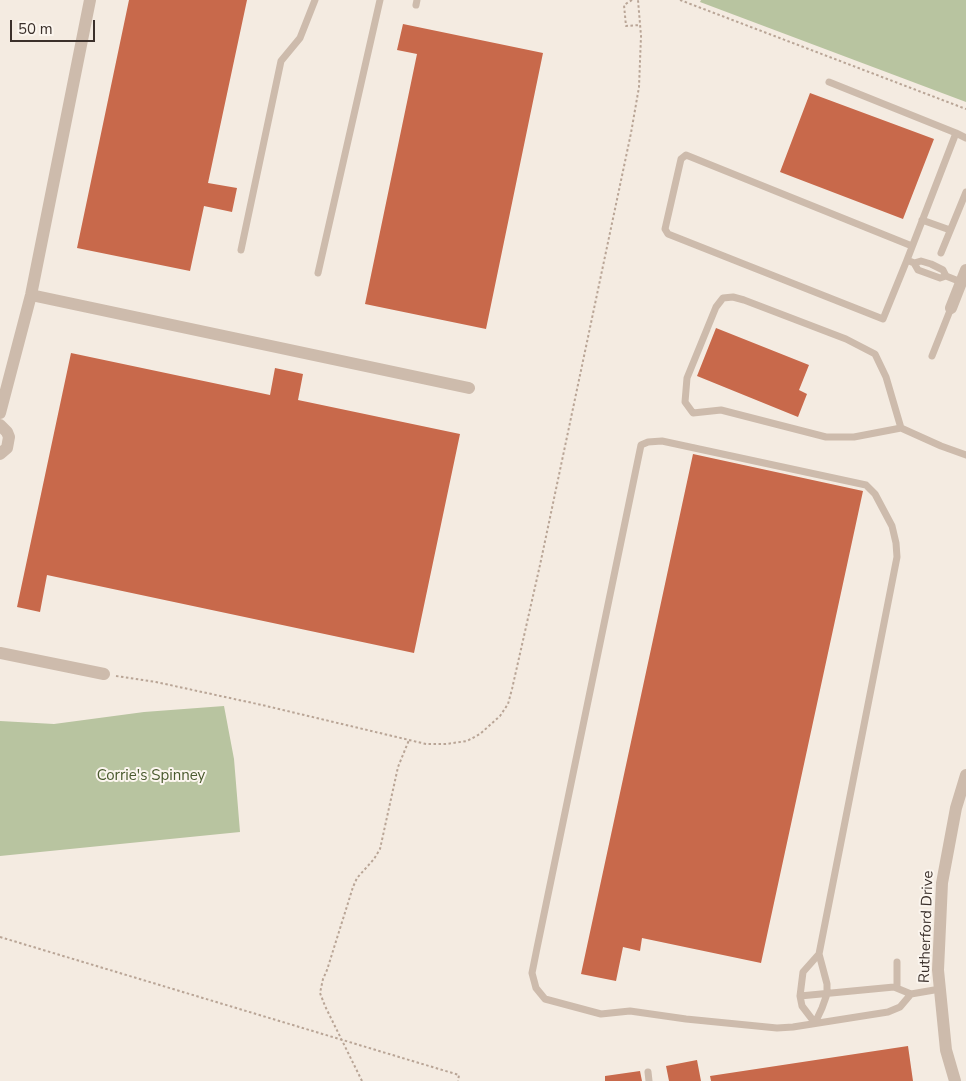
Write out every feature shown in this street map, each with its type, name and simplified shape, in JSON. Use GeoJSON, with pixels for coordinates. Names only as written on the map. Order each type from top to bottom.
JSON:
{"type":"FeatureCollection","features":[{"type":"Feature","properties":{"kind":"street"},"geometry":{"type":"LineString","coordinates":[[0,413],[31,295],[90,0]]}},
{"type":"Feature","properties":{"kind":"street"},"geometry":{"type":"LineString","coordinates":[[951,308],[964,278]]}},
{"type":"Feature","properties":{"kind":"street"},"geometry":{"type":"LineString","coordinates":[[31,295],[469,388]]}},
{"type":"Feature","properties":{"kind":"street"},"geometry":{"type":"LineString","coordinates":[[0,425],[9,437],[7,448],[0,454]]}},
{"type":"Feature","properties":{"kind":"street"},"geometry":{"type":"LineString","coordinates":[[0,652],[104,674]]}},
{"type":"Feature","properties":{"kind":"street","name":"Rutherford Drive"},"geometry":{"type":"LineString","coordinates":[[955,1081],[946,1050],[938,970],[942,883],[961,810],[966,775]]}},
{"type":"Feature","properties":{"kind":"lane"},"geometry":{"type":"LineString","coordinates":[[241,250],[281,61],[300,38],[314,0]]}},
{"type":"Feature","properties":{"kind":"lane"},"geometry":{"type":"LineString","coordinates":[[318,273],[380,0]]}},
{"type":"Feature","properties":{"kind":"lane"},"geometry":{"type":"LineString","coordinates":[[829,82],[966,138]]}},
{"type":"Feature","properties":{"kind":"lane"},"geometry":{"type":"LineString","coordinates":[[912,246],[686,155],[681,159],[665,229],[668,234],[882,319],[910,262],[912,246],[956,134]]}},
{"type":"Feature","properties":{"kind":"lane"},"geometry":{"type":"LineString","coordinates":[[942,253],[966,192]]}},
{"type":"Feature","properties":{"kind":"lane"},"geometry":{"type":"LineString","coordinates":[[922,220],[950,230]]}},
{"type":"Feature","properties":{"kind":"lane"},"geometry":{"type":"LineString","coordinates":[[910,262],[918,270],[940,278],[946,276],[964,278]]}},
{"type":"Feature","properties":{"kind":"lane"},"geometry":{"type":"LineString","coordinates":[[901,428],[884,371],[875,354],[846,339],[744,300],[733,297],[723,298],[716,307],[687,378],[685,402],[694,413],[721,410],[826,436],[854,437],[901,428],[966,455]]}},
{"type":"Feature","properties":{"kind":"lane"},"geometry":{"type":"LineString","coordinates":[[932,356],[951,308]]}},
{"type":"Feature","properties":{"kind":"lane"},"geometry":{"type":"LineString","coordinates":[[815,1023],[827,994],[827,984],[819,954],[897,557],[892,526],[875,494],[866,485],[662,441],[648,442],[641,445],[537,948],[532,973],[536,988],[544,999],[601,1014],[630,1011],[686,1019],[777,1028],[793,1027],[888,1012],[900,1008],[911,994]]}},
{"type":"Feature","properties":{"kind":"lane"},"geometry":{"type":"LineString","coordinates":[[815,1023],[802,1006],[800,996],[803,972],[819,954]]}},
{"type":"Feature","properties":{"kind":"lane"},"geometry":{"type":"LineString","coordinates":[[897,962],[897,987]]}},
{"type":"Feature","properties":{"kind":"lane"},"geometry":{"type":"LineString","coordinates":[[800,996],[897,987],[911,994],[940,989]]}},
{"type":"Feature","properties":{"kind":"lane"},"geometry":{"type":"LineString","coordinates":[[648,1072],[650,1081]]}},
{"type":"Feature","properties":{"kind":"path"},"geometry":{"type":"LineString","coordinates":[[632,0],[624,5],[626,26],[640,25]]}},
{"type":"Feature","properties":{"kind":"path"},"geometry":{"type":"LineString","coordinates":[[104,674],[156,682],[426,744],[467,741],[480,734],[500,716],[508,704],[540,564],[640,87],[638,0]]}},
{"type":"Feature","properties":{"kind":"path"},"geometry":{"type":"LineString","coordinates":[[680,0],[966,109]]}},
{"type":"Feature","properties":{"kind":"path"},"geometry":{"type":"LineString","coordinates":[[362,1081],[320,993],[323,978],[353,887],[357,878],[374,859],[380,849],[398,767],[409,740]]}},
{"type":"Feature","properties":{"kind":"path"},"geometry":{"type":"LineString","coordinates":[[0,937],[459,1075],[458,1081]]}},
{"type":"Feature","properties":{"kind":"green space"},"geometry":{"type":"Polygon","coordinates":[[[701,0],[966,0],[966,102],[700,2],[701,0]]]}},
{"type":"Feature","properties":{"kind":"green space","name":"Corrie's Spinney"},"geometry":{"type":"Polygon","coordinates":[[[224,706],[234,759],[240,832],[0,856],[0,721],[54,724],[144,712],[224,706]]]}},
{"type":"Feature","properties":{"kind":"building"},"geometry":{"type":"Polygon","coordinates":[[[129,0],[247,0],[208,183],[237,188],[232,212],[204,206],[190,271],[77,248],[129,0]]]}},
{"type":"Feature","properties":{"kind":"building"},"geometry":{"type":"Polygon","coordinates":[[[403,24],[543,53],[486,329],[365,304],[417,54],[397,50],[403,24]]]}},
{"type":"Feature","properties":{"kind":"building"},"geometry":{"type":"Polygon","coordinates":[[[810,93],[934,139],[903,219],[780,172],[810,93]]]}},
{"type":"Feature","properties":{"kind":"building"},"geometry":{"type":"Polygon","coordinates":[[[716,328],[809,365],[799,390],[807,394],[798,417],[697,376],[716,328]]]}},
{"type":"Feature","properties":{"kind":"building"},"geometry":{"type":"Polygon","coordinates":[[[71,353],[270,395],[275,368],[303,374],[298,400],[460,434],[414,653],[47,575],[40,612],[17,607],[71,353]]]}},
{"type":"Feature","properties":{"kind":"building"},"geometry":{"type":"Polygon","coordinates":[[[693,454],[863,491],[761,963],[642,938],[640,951],[623,947],[616,981],[581,974],[693,454]]]}},
{"type":"Feature","properties":{"kind":"building"},"geometry":{"type":"Polygon","coordinates":[[[908,1046],[913,1081],[711,1081],[710,1076],[908,1046]]]}},
{"type":"Feature","properties":{"kind":"building"},"geometry":{"type":"Polygon","coordinates":[[[697,1060],[701,1081],[669,1081],[666,1066],[697,1060]]]}},
{"type":"Feature","properties":{"kind":"building"},"geometry":{"type":"Polygon","coordinates":[[[640,1071],[642,1081],[605,1081],[605,1076],[640,1071]]]}}]}
